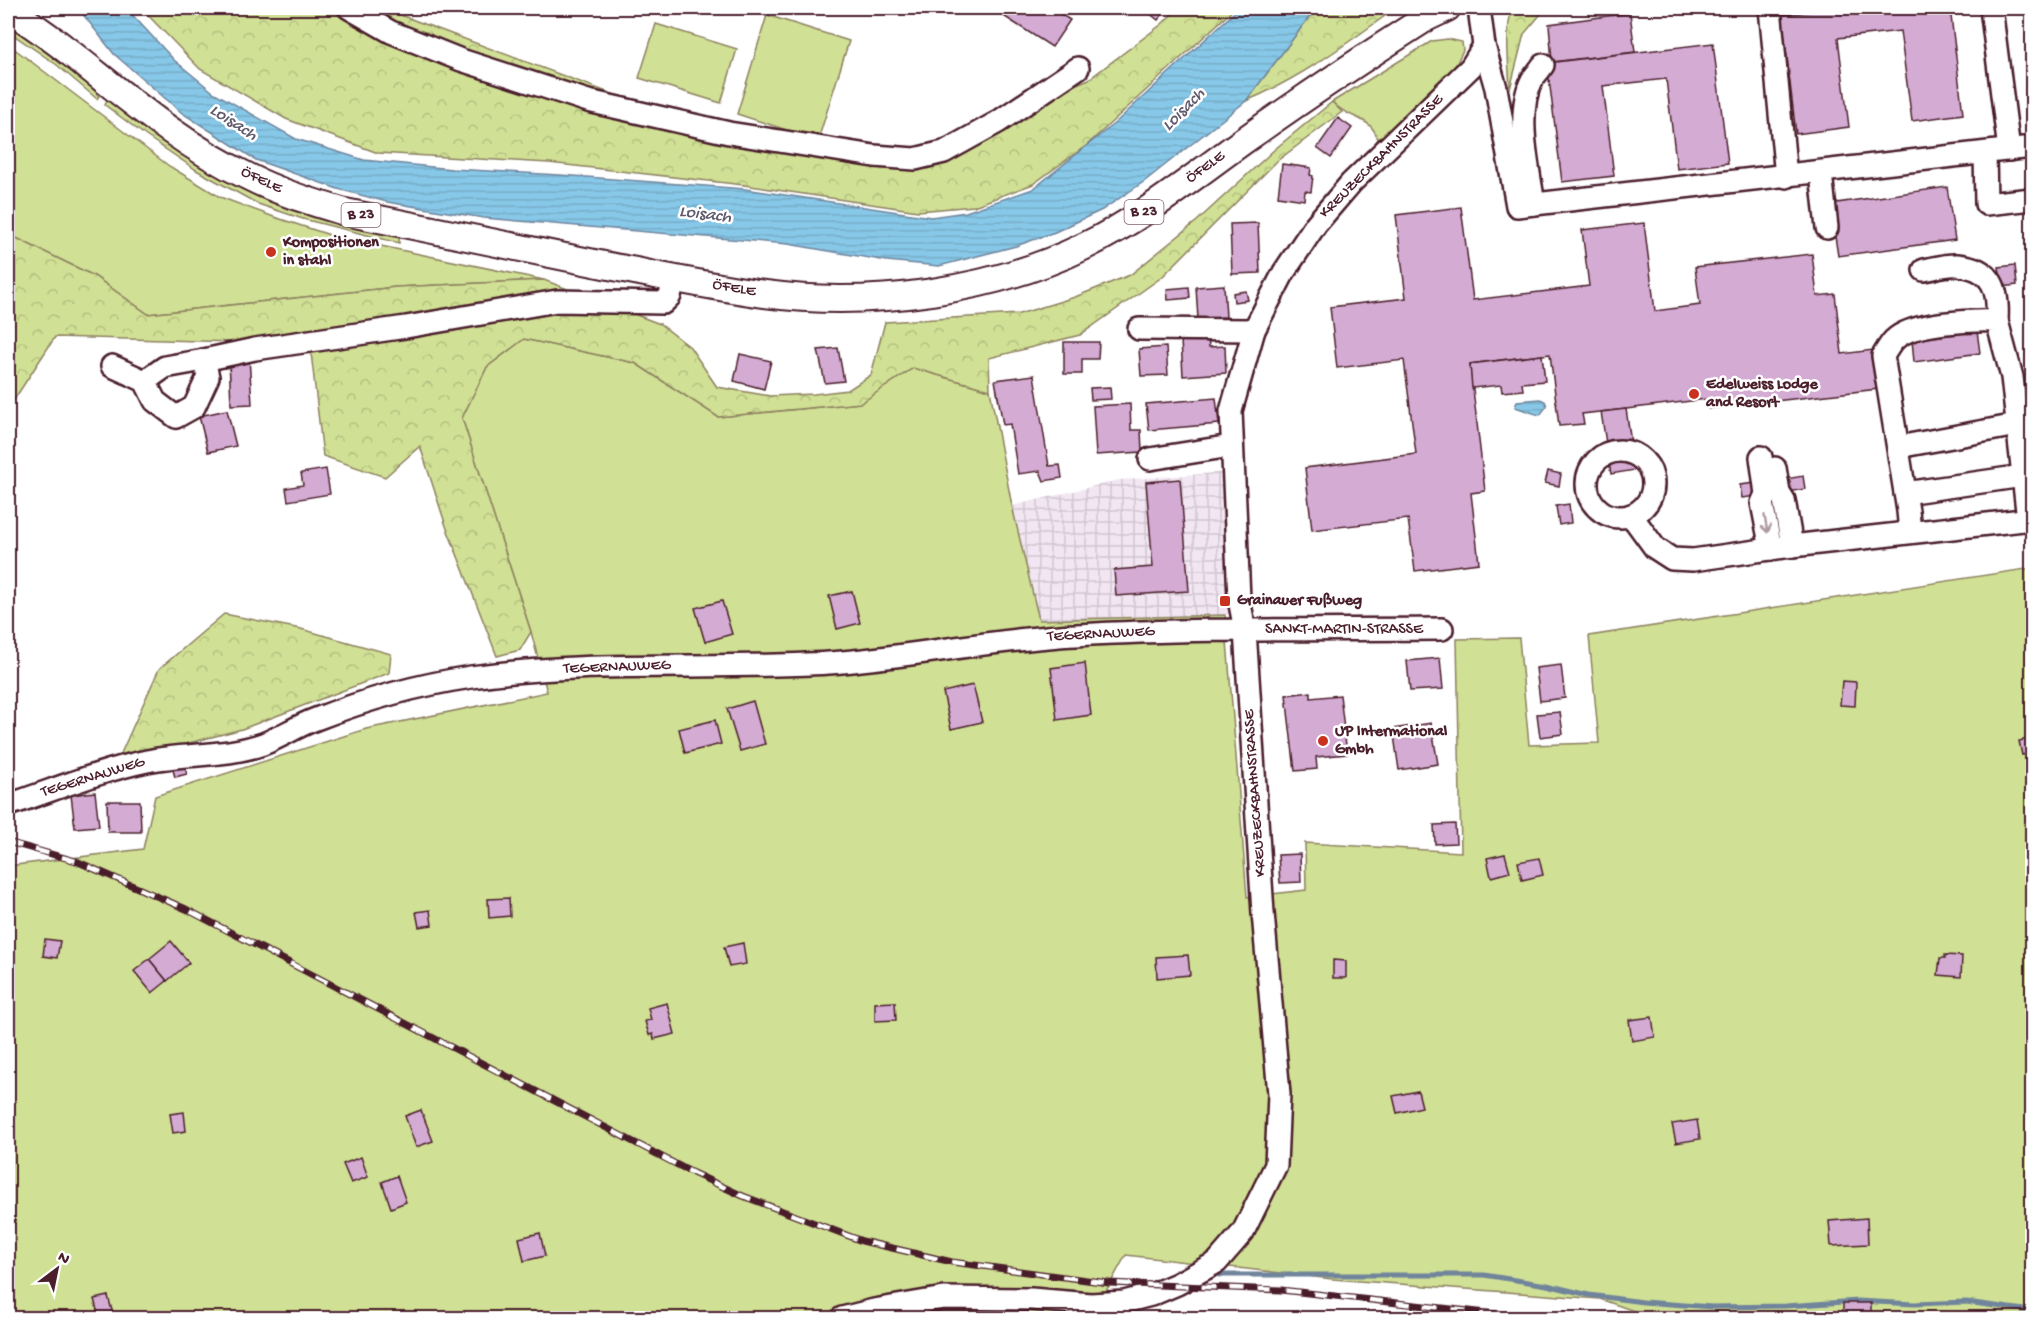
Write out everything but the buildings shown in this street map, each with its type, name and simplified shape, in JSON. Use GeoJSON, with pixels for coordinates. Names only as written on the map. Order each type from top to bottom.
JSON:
{"type":"FeatureCollection","features":[{"type":"Feature","properties":{"kind":"main road","name":"ÖFELE"},"geometry":{"type":"LineString","coordinates":[[8,8],[62,46],[136,105],[190,144],[245,176],[297,198],[345,212],[674,278],[767,294],[846,300],[909,296],[969,286],[1017,273],[1085,246],[1156,205],[1300,100],[1426,18],[1447,8]]}},
{"type":"Feature","properties":{"kind":"street"},"geometry":{"type":"LineString","coordinates":[[349,8],[391,32],[461,60],[588,101],[729,132],[874,156],[915,159],[944,152],[998,122],[1078,68]]}},
{"type":"Feature","properties":{"kind":"street"},"geometry":{"type":"LineString","coordinates":[[1479,8],[1484,46],[1496,88],[1517,206],[1821,173],[2032,147]]}},
{"type":"Feature","properties":{"kind":"street"},"geometry":{"type":"LineString","coordinates":[[1770,8],[1786,177]]}},
{"type":"Feature","properties":{"kind":"street"},"geometry":{"type":"LineString","coordinates":[[1991,8],[2009,150]]}},
{"type":"Feature","properties":{"kind":"street","name":"KREUZECKBAHNSTRASSE"},"geometry":{"type":"LineString","coordinates":[[842,1318],[944,1298],[1021,1299],[1091,1304],[1124,1302],[1177,1284],[1217,1262],[1243,1232],[1276,1165],[1279,1094],[1263,913],[1245,630],[1239,599],[1231,411],[1254,330],[1284,273],[1316,224],[1352,183],[1471,67],[1484,46]]}},
{"type":"Feature","properties":{"kind":"street"},"geometry":{"type":"LineString","coordinates":[[1534,204],[1524,138],[1526,100],[1532,81],[1543,65]]}},
{"type":"Feature","properties":{"kind":"street"},"geometry":{"type":"LineString","coordinates":[[1985,153],[1986,204],[2032,199]]}},
{"type":"Feature","properties":{"kind":"street"},"geometry":{"type":"LineString","coordinates":[[1821,173],[1827,228]]}},
{"type":"Feature","properties":{"kind":"street"},"geometry":{"type":"LineString","coordinates":[[1631,515],[1655,548],[1672,559],[1693,560],[1792,546],[2030,520],[2012,377],[1996,321],[1996,294],[1991,279],[1975,269],[1956,265],[1924,270]]}},
{"type":"Feature","properties":{"kind":"street"},"geometry":{"type":"LineString","coordinates":[[145,381],[165,368],[255,349],[406,327],[557,301],[663,303],[670,296],[674,278]]}},
{"type":"Feature","properties":{"kind":"street"},"geometry":{"type":"LineString","coordinates":[[1910,532],[1883,356],[1894,339],[1912,328],[1977,320],[1996,321]]}},
{"type":"Feature","properties":{"kind":"street"},"geometry":{"type":"LineString","coordinates":[[1139,329],[1254,330]]}},
{"type":"Feature","properties":{"kind":"street"},"geometry":{"type":"LineString","coordinates":[[112,366],[145,381],[155,401],[176,417],[194,407],[208,377],[204,360]]}},
{"type":"Feature","properties":{"kind":"street"},"geometry":{"type":"LineString","coordinates":[[1898,447],[2017,425]]}},
{"type":"Feature","properties":{"kind":"street"},"geometry":{"type":"LineString","coordinates":[[1150,459],[1232,446]]}},
{"type":"Feature","properties":{"kind":"street"},"geometry":{"type":"LineString","coordinates":[[1771,549],[1762,503],[1766,494],[1767,456],[1784,500],[1792,546]]}},
{"type":"Feature","properties":{"kind":"street"},"geometry":{"type":"LineString","coordinates":[[1905,493],[2023,476]]}},
{"type":"Feature","properties":{"kind":"street","name":"SANKT-MARTIN-STRASSE"},"geometry":{"type":"LineString","coordinates":[[1245,630],[1442,629]]}},
{"type":"Feature","properties":{"kind":"street","name":"TEGERNAUWEG"},"geometry":{"type":"LineString","coordinates":[[8,805],[112,769],[150,760],[236,750],[264,743],[316,719],[384,696],[469,678],[527,671],[831,663],[1000,641],[1076,635],[1245,630]]}},
{"type":"Feature","properties":{"kind":"shaded area"},"geometry":{"type":"Polygon","coordinates":[[[1242,471],[1252,608],[1225,615],[1039,620],[1012,506],[1119,480],[1242,471]]]}},
{"type":"Feature","properties":{"kind":"green space"},"geometry":{"type":"Polygon","coordinates":[[[141,8],[387,8],[615,95],[728,126],[939,162],[1060,91],[1089,79],[1162,24],[1178,8],[1235,8],[1087,145],[1033,184],[974,206],[918,211],[744,185],[549,163],[378,153],[286,119],[200,69],[141,8]]]}},
{"type":"Feature","properties":{"kind":"green space"},"geometry":{"type":"Polygon","coordinates":[[[1316,8],[1396,8],[1286,82],[1246,101],[1316,8]]]}},
{"type":"Feature","properties":{"kind":"green space"},"geometry":{"type":"Polygon","coordinates":[[[1513,8],[1546,8],[1524,34],[1510,89],[1508,36],[1513,8]]]}},
{"type":"Feature","properties":{"kind":"green space"},"geometry":{"type":"Polygon","coordinates":[[[767,15],[849,41],[818,140],[737,114],[767,15]]]}},
{"type":"Feature","properties":{"kind":"green space"},"geometry":{"type":"Polygon","coordinates":[[[8,18],[78,71],[99,96],[97,99],[57,65],[8,31],[8,18]]]}},
{"type":"Feature","properties":{"kind":"green space"},"geometry":{"type":"Polygon","coordinates":[[[656,24],[737,49],[721,103],[639,78],[656,24]]]}},
{"type":"Feature","properties":{"kind":"green space"},"geometry":{"type":"Polygon","coordinates":[[[1448,39],[1462,42],[1463,50],[1439,100],[1351,183],[1378,139],[1370,125],[1332,102],[1432,41],[1448,39]]]}},
{"type":"Feature","properties":{"kind":"green space"},"geometry":{"type":"Polygon","coordinates":[[[8,44],[169,166],[220,197],[333,236],[544,280],[396,287],[148,314],[94,276],[8,234],[8,44]]]}},
{"type":"Feature","properties":{"kind":"green space"},"geometry":{"type":"Polygon","coordinates":[[[114,98],[202,164],[203,168],[273,199],[399,233],[399,243],[303,219],[258,204],[198,171],[146,136],[105,105],[108,99],[114,98]]]}},
{"type":"Feature","properties":{"kind":"green space"},"geometry":{"type":"Polygon","coordinates":[[[1332,102],[1342,112],[1277,161],[1162,277],[1080,335],[989,358],[990,390],[913,368],[861,403],[718,417],[635,363],[524,339],[487,367],[462,418],[531,632],[520,650],[497,656],[446,526],[420,446],[385,477],[323,456],[310,344],[55,337],[8,409],[8,234],[94,276],[148,314],[396,287],[544,280],[660,324],[690,347],[717,387],[770,396],[848,390],[871,375],[885,322],[1019,314],[1075,297],[1130,275],[1197,221],[1275,149],[1332,102]]]}},
{"type":"Feature","properties":{"kind":"green space"},"geometry":{"type":"Polygon","coordinates":[[[524,339],[635,363],[718,417],[860,403],[913,368],[990,390],[1012,506],[1039,620],[1225,615],[1247,897],[1306,890],[1305,843],[1461,852],[1457,639],[1519,638],[1529,745],[1599,743],[1589,636],[2032,568],[2032,1318],[1654,1318],[1600,1299],[1332,1279],[1126,1255],[1091,1318],[8,1318],[8,866],[143,849],[155,796],[366,729],[547,692],[531,632],[462,418],[487,367],[524,339]]]}},
{"type":"Feature","properties":{"kind":"green space"},"geometry":{"type":"Polygon","coordinates":[[[224,614],[301,629],[391,654],[389,673],[242,729],[117,762],[159,669],[224,614]]]}},
{"type":"Feature","properties":{"kind":"water","name":"Loisach"},"geometry":{"type":"Polygon","coordinates":[[[78,8],[126,8],[174,60],[213,92],[296,139],[364,160],[452,169],[745,189],[931,217],[966,212],[1033,189],[1115,123],[1239,8],[1316,8],[1246,101],[1145,181],[1102,210],[1055,232],[1016,246],[939,266],[887,261],[788,244],[484,218],[387,202],[338,189],[256,160],[182,113],[114,54],[78,8]]]}},
{"type":"Feature","properties":{"kind":"water"},"geometry":{"type":"Polygon","coordinates":[[[1540,399],[1545,401],[1547,406],[1540,415],[1515,407],[1517,401],[1540,399]]]}},
{"type":"Feature","properties":{"kind":"waterway"},"geometry":{"type":"LineString","coordinates":[[1220,1275],[1484,1275],[1547,1285],[1589,1295],[1712,1307],[1786,1306],[1858,1301],[1914,1304],[1966,1302],[2032,1311]]}},
{"type":"Feature","properties":{"kind":"waterway"},"geometry":{"type":"LineString","coordinates":[[912,1318],[934,1314]]}},
{"type":"Feature","properties":{"kind":"railway"},"geometry":{"type":"LineString","coordinates":[[8,842],[76,861],[186,909],[693,1173],[743,1196],[862,1241],[952,1262],[1109,1283],[1281,1290],[1532,1318]]}},
{"type":"Feature","properties":{"kind":"place","name":"Kompositionen in stahl"},"geometry":{"type":"Point","coordinates":[271,252]}},
{"type":"Feature","properties":{"kind":"place","name":"Edelweiss Lodge and Resort"},"geometry":{"type":"Point","coordinates":[1694,394]}},
{"type":"Feature","properties":{"kind":"place","name":"Grainauer Fußweg"},"geometry":{"type":"Point","coordinates":[1225,601]}},
{"type":"Feature","properties":{"kind":"place","name":"UP Intermational Gmbh"},"geometry":{"type":"Point","coordinates":[1323,741]}}]}
